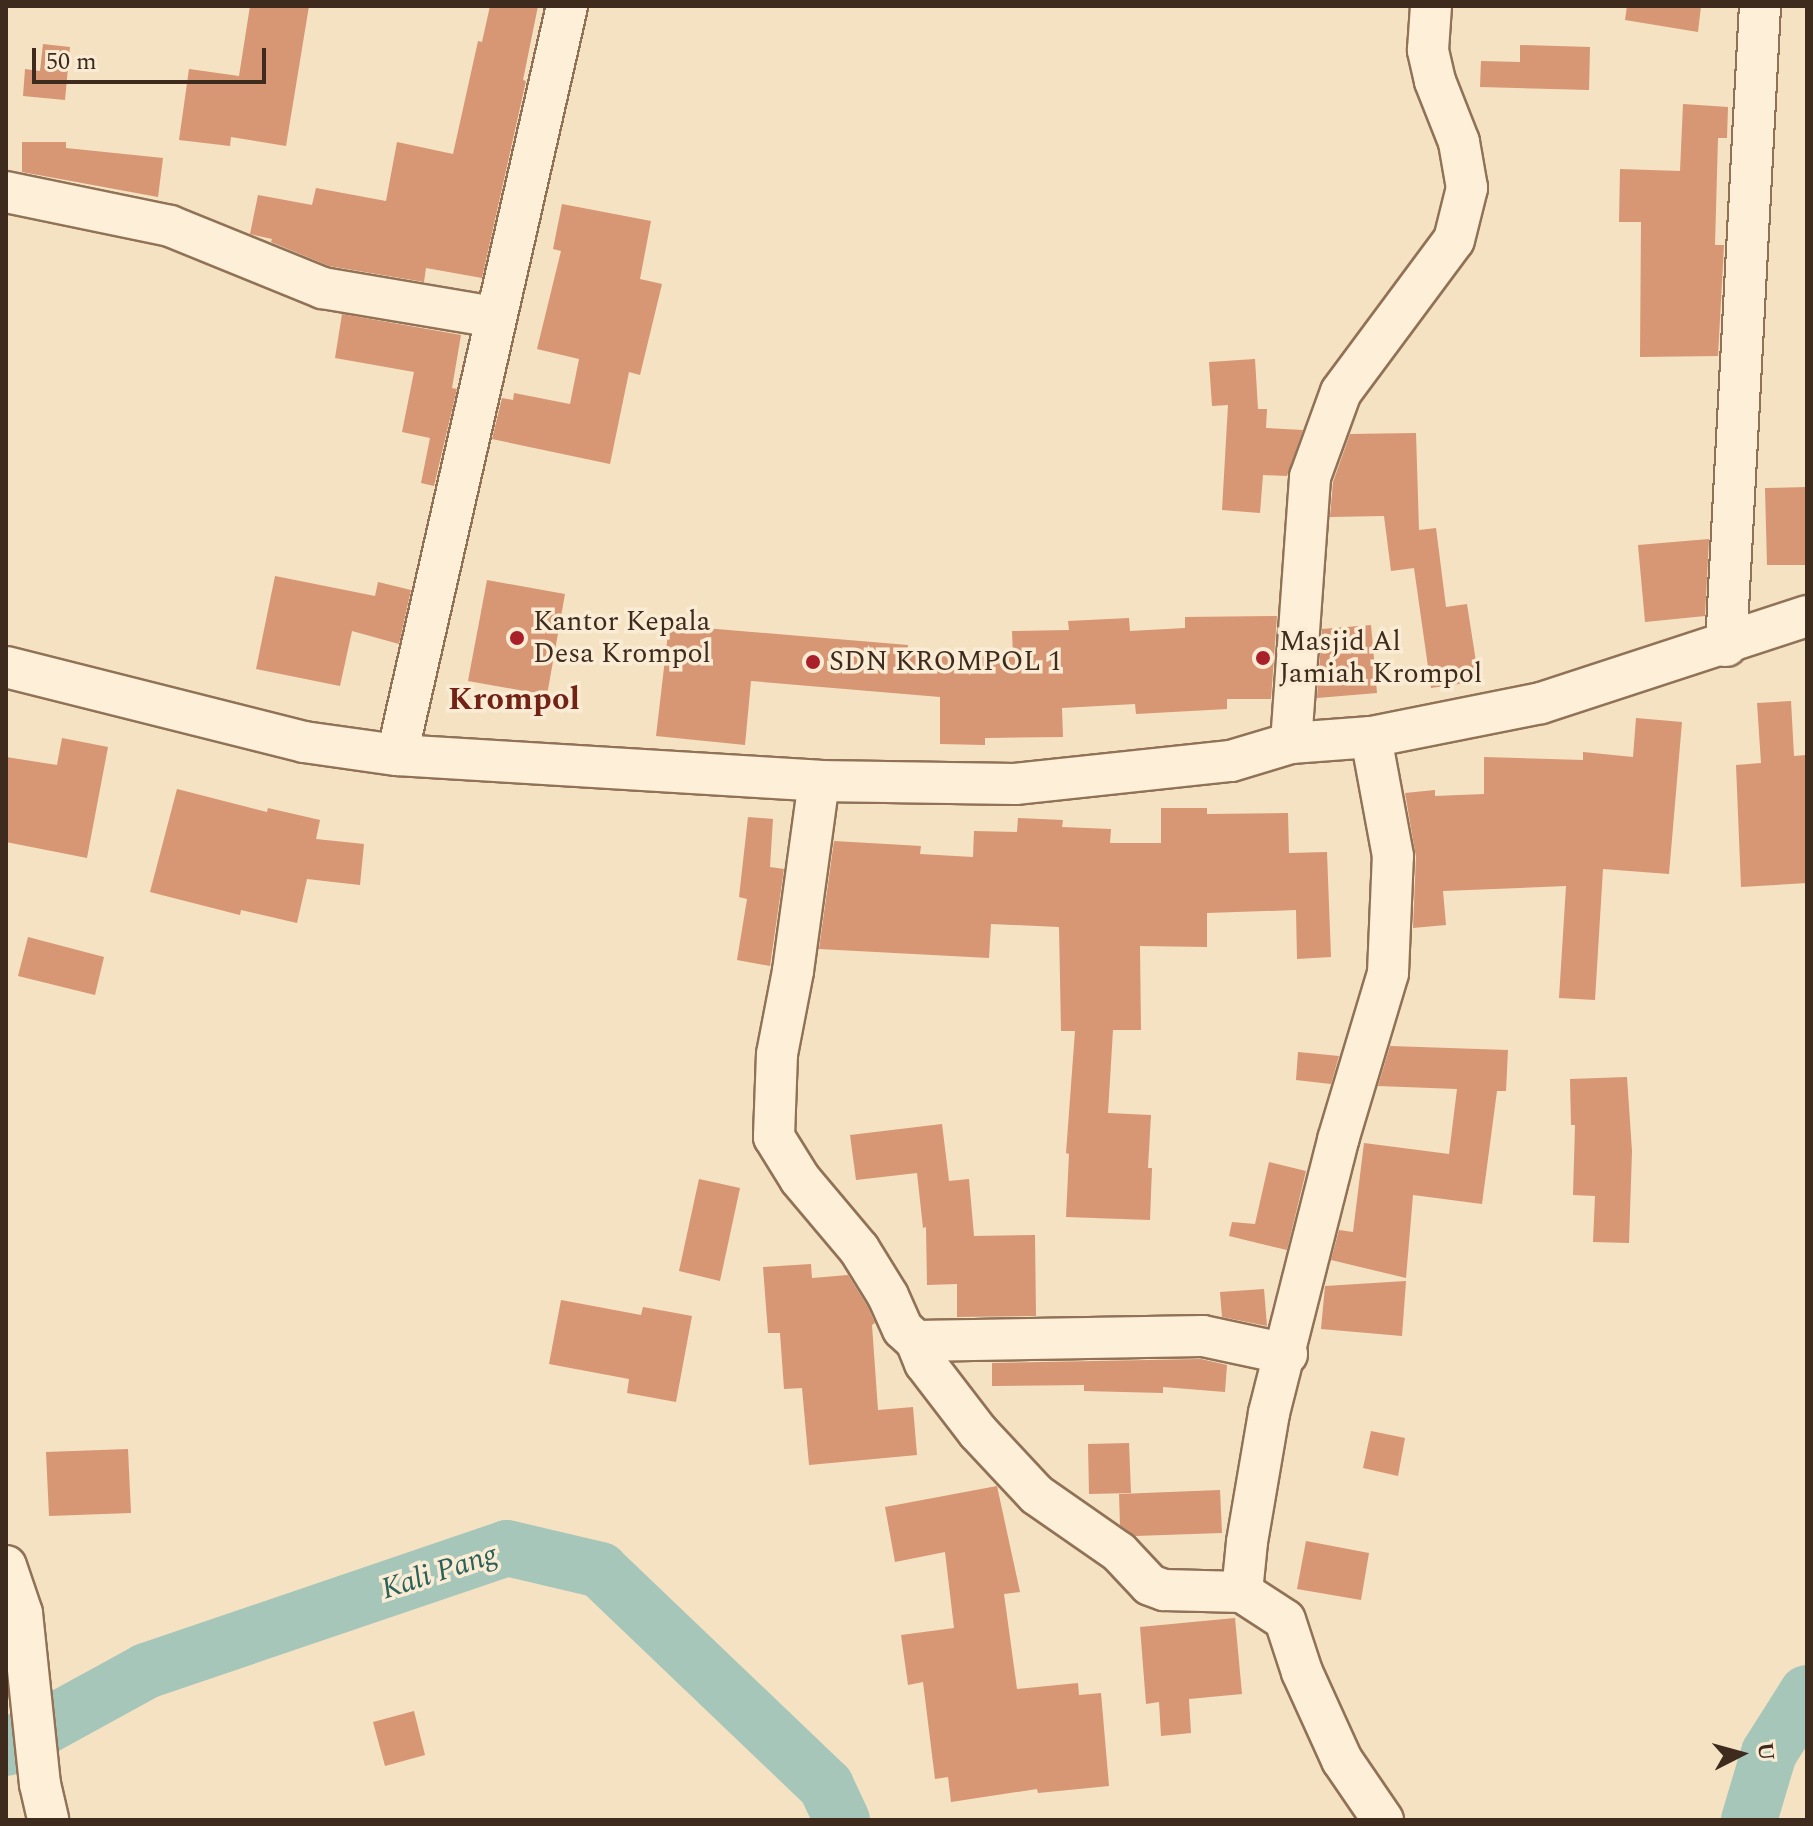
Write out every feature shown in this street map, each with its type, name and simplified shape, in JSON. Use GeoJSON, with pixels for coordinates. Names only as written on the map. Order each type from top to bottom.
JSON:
{"type":"FeatureCollection","features":[{"type":"Feature","properties":{"kind":"street"},"geometry":{"type":"LineString","coordinates":[[397,755],[567,6]]}},
{"type":"Feature","properties":{"kind":"street"},"geometry":{"type":"LineString","coordinates":[[1291,743],[1310,477],[1341,392],[1454,240],[1467,188],[1459,142],[1435,81],[1428,50],[1431,6]]}},
{"type":"Feature","properties":{"kind":"street"},"geometry":{"type":"LineString","coordinates":[[1726,646],[1760,6]]}},
{"type":"Feature","properties":{"kind":"street"},"geometry":{"type":"LineString","coordinates":[[6,192],[170,226],[323,288],[495,317]]}},
{"type":"Feature","properties":{"kind":"street"},"geometry":{"type":"LineString","coordinates":[[6,667],[304,742],[397,755],[819,781],[1015,784],[1231,761],[1291,743],[1371,737],[1541,703],[1726,646],[1807,616]]}},
{"type":"Feature","properties":{"kind":"street"},"geometry":{"type":"LineString","coordinates":[[1242,1592],[1247,1542],[1269,1413],[1287,1354],[1338,1140],[1388,973],[1393,856],[1371,737]]}},
{"type":"Feature","properties":{"kind":"street"},"geometry":{"type":"LineString","coordinates":[[819,781],[793,971],[777,1054],[774,1137],[800,1179],[859,1249],[888,1296],[903,1329],[916,1341],[925,1363],[978,1432],[1037,1495],[1119,1552],[1150,1585],[1164,1590],[1242,1592],[1285,1620],[1302,1672],[1342,1760],[1383,1820]]}},
{"type":"Feature","properties":{"kind":"street"},"geometry":{"type":"LineString","coordinates":[[916,1341],[1203,1336],[1287,1354]]}},
{"type":"Feature","properties":{"kind":"street"},"geometry":{"type":"LineString","coordinates":[[6,1566],[22,1613],[44,1802]]}},
{"type":"Feature","properties":{"kind":"building"},"geometry":{"type":"Polygon","coordinates":[[[250,6],[309,6],[286,146],[231,137],[230,146],[179,140],[189,69],[239,76],[250,6]]]}},
{"type":"Feature","properties":{"kind":"building"},"geometry":{"type":"Polygon","coordinates":[[[490,6],[538,6],[523,80],[526,81],[482,278],[426,268],[424,282],[329,266],[271,242],[272,239],[250,234],[258,195],[312,205],[316,188],[386,201],[397,142],[453,154],[478,41],[482,42],[490,6]]]}},
{"type":"Feature","properties":{"kind":"building"},"geometry":{"type":"Polygon","coordinates":[[[1627,6],[1701,6],[1698,32],[1625,20],[1627,6]]]}},
{"type":"Feature","properties":{"kind":"building"},"geometry":{"type":"Polygon","coordinates":[[[43,44],[70,47],[65,100],[23,96],[25,69],[40,71],[43,44]]]}},
{"type":"Feature","properties":{"kind":"building"},"geometry":{"type":"Polygon","coordinates":[[[1520,45],[1590,47],[1589,90],[1480,87],[1481,61],[1520,62],[1520,45]]]}},
{"type":"Feature","properties":{"kind":"building"},"geometry":{"type":"Polygon","coordinates":[[[1683,104],[1728,107],[1727,138],[1718,138],[1715,245],[1724,245],[1718,356],[1640,357],[1641,222],[1619,222],[1620,169],[1680,171],[1683,104]]]}},
{"type":"Feature","properties":{"kind":"building"},"geometry":{"type":"Polygon","coordinates":[[[22,142],[66,142],[66,148],[163,158],[158,197],[22,172],[22,142]]]}},
{"type":"Feature","properties":{"kind":"building"},"geometry":{"type":"Polygon","coordinates":[[[562,204],[651,221],[640,279],[662,284],[640,375],[629,372],[610,464],[492,439],[502,398],[513,400],[514,393],[570,404],[579,359],[537,349],[561,251],[553,249],[562,204]]]}},
{"type":"Feature","properties":{"kind":"building"},"geometry":{"type":"Polygon","coordinates":[[[342,314],[461,335],[452,388],[457,389],[434,486],[421,483],[430,438],[402,432],[414,372],[335,358],[342,314]]]}},
{"type":"Feature","properties":{"kind":"building"},"geometry":{"type":"Polygon","coordinates":[[[1255,359],[1258,409],[1267,409],[1266,428],[1303,430],[1287,476],[1263,475],[1260,513],[1222,510],[1228,405],[1212,406],[1209,362],[1255,359]]]}},
{"type":"Feature","properties":{"kind":"building"},"geometry":{"type":"Polygon","coordinates":[[[1416,433],[1419,530],[1436,528],[1446,607],[1467,604],[1479,681],[1431,688],[1414,568],[1391,571],[1384,516],[1330,517],[1333,482],[1350,434],[1416,433]]]}},
{"type":"Feature","properties":{"kind":"building"},"geometry":{"type":"Polygon","coordinates":[[[1807,487],[1807,565],[1767,565],[1765,488],[1807,487]]]}},
{"type":"Feature","properties":{"kind":"building"},"geometry":{"type":"Polygon","coordinates":[[[1709,539],[1705,616],[1645,622],[1638,545],[1709,539]]]}},
{"type":"Feature","properties":{"kind":"building"},"geometry":{"type":"Polygon","coordinates":[[[275,576],[375,596],[378,582],[411,590],[399,644],[352,631],[340,686],[256,669],[275,576]]]}},
{"type":"Feature","properties":{"kind":"building","name":"Kantor Kepala Desa Krompol"},"geometry":{"type":"Polygon","coordinates":[[[487,580],[565,594],[547,695],[468,681],[487,580]]]}},
{"type":"Feature","properties":{"kind":"building"},"geometry":{"type":"Polygon","coordinates":[[[1277,616],[1271,699],[1227,699],[1227,709],[1136,714],[1135,704],[1062,708],[1063,737],[985,738],[985,745],[940,744],[940,697],[751,681],[745,745],[656,736],[669,625],[908,645],[907,655],[1013,657],[1012,631],[1069,630],[1068,621],[1129,618],[1130,631],[1185,628],[1185,617],[1277,616]]]}},
{"type":"Feature","properties":{"kind":"building"},"geometry":{"type":"Polygon","coordinates":[[[1371,625],[1377,693],[1317,698],[1322,629],[1371,625]]]}},
{"type":"Feature","properties":{"kind":"building"},"geometry":{"type":"Polygon","coordinates":[[[1791,701],[1794,756],[1807,755],[1807,883],[1741,887],[1736,765],[1761,763],[1757,703],[1791,701]]]}},
{"type":"Feature","properties":{"kind":"building"},"geometry":{"type":"Polygon","coordinates":[[[1636,718],[1682,722],[1669,874],[1603,869],[1595,1000],[1559,998],[1566,886],[1443,891],[1446,925],[1413,928],[1416,857],[1405,793],[1435,790],[1435,796],[1484,794],[1484,757],[1583,760],[1583,752],[1633,757],[1636,718]]]}},
{"type":"Feature","properties":{"kind":"building"},"geometry":{"type":"Polygon","coordinates":[[[62,738],[108,747],[87,858],[6,842],[6,757],[57,765],[62,738]]]}},
{"type":"Feature","properties":{"kind":"building"},"geometry":{"type":"Polygon","coordinates":[[[177,789],[267,812],[268,808],[320,820],[316,839],[364,844],[360,885],[307,879],[297,923],[241,910],[240,915],[150,892],[177,789]]]}},
{"type":"Feature","properties":{"kind":"building"},"geometry":{"type":"Polygon","coordinates":[[[1161,808],[1207,808],[1207,814],[1288,813],[1289,853],[1327,852],[1331,957],[1297,959],[1296,910],[1207,913],[1207,947],[1140,946],[1141,1030],[1113,1030],[1108,1113],[1151,1115],[1148,1168],[1152,1168],[1150,1220],[1066,1217],[1069,1154],[1066,1153],[1075,1031],[1061,1031],[1059,927],[991,924],[989,958],[819,949],[834,841],[921,846],[920,854],[973,857],[974,831],[1017,832],[1018,818],[1063,820],[1062,827],[1111,829],[1110,843],[1161,843],[1161,808]]]}},
{"type":"Feature","properties":{"kind":"building"},"geometry":{"type":"Polygon","coordinates":[[[748,817],[773,819],[770,867],[784,869],[770,966],[737,960],[747,899],[739,897],[748,817]]]}},
{"type":"Feature","properties":{"kind":"building"},"geometry":{"type":"Polygon","coordinates":[[[28,937],[104,957],[95,995],[18,976],[28,937]]]}},
{"type":"Feature","properties":{"kind":"building"},"geometry":{"type":"Polygon","coordinates":[[[1390,1046],[1508,1050],[1506,1091],[1497,1091],[1482,1204],[1413,1195],[1406,1278],[1331,1260],[1339,1230],[1353,1232],[1364,1143],[1449,1154],[1457,1089],[1378,1086],[1390,1046]]]}},
{"type":"Feature","properties":{"kind":"building"},"geometry":{"type":"Polygon","coordinates":[[[1298,1052],[1339,1056],[1331,1084],[1296,1080],[1298,1052]]]}},
{"type":"Feature","properties":{"kind":"building"},"geometry":{"type":"Polygon","coordinates":[[[1627,1077],[1632,1151],[1629,1243],[1593,1242],[1595,1196],[1573,1195],[1575,1125],[1571,1125],[1570,1079],[1627,1077]]]}},
{"type":"Feature","properties":{"kind":"building"},"geometry":{"type":"Polygon","coordinates":[[[942,1124],[949,1181],[969,1179],[974,1236],[1035,1235],[1036,1316],[957,1317],[957,1284],[927,1285],[926,1227],[923,1228],[917,1173],[856,1180],[850,1135],[942,1124]]]}},
{"type":"Feature","properties":{"kind":"building"},"geometry":{"type":"Polygon","coordinates":[[[1269,1162],[1306,1171],[1287,1250],[1229,1236],[1232,1222],[1255,1224],[1269,1162]]]}},
{"type":"Feature","properties":{"kind":"building"},"geometry":{"type":"Polygon","coordinates":[[[699,1179],[740,1188],[720,1281],[679,1271],[699,1179]]]}},
{"type":"Feature","properties":{"kind":"building"},"geometry":{"type":"Polygon","coordinates":[[[811,1264],[812,1278],[848,1275],[868,1307],[875,1323],[872,1325],[878,1410],[913,1407],[917,1455],[809,1465],[802,1388],[784,1389],[780,1333],[768,1333],[763,1267],[811,1264]]]}},
{"type":"Feature","properties":{"kind":"building"},"geometry":{"type":"Polygon","coordinates":[[[1406,1281],[1402,1336],[1321,1329],[1325,1286],[1406,1281]]]}},
{"type":"Feature","properties":{"kind":"building"},"geometry":{"type":"Polygon","coordinates":[[[1264,1289],[1267,1326],[1222,1317],[1220,1292],[1264,1289]]]}},
{"type":"Feature","properties":{"kind":"building"},"geometry":{"type":"Polygon","coordinates":[[[561,1300],[641,1315],[643,1307],[692,1316],[676,1402],[627,1393],[629,1379],[549,1364],[561,1300]]]}},
{"type":"Feature","properties":{"kind":"building"},"geometry":{"type":"Polygon","coordinates":[[[1201,1359],[1227,1365],[1225,1392],[1163,1387],[1163,1393],[1084,1391],[1084,1385],[992,1386],[992,1363],[1201,1359]]]}},
{"type":"Feature","properties":{"kind":"building"},"geometry":{"type":"Polygon","coordinates":[[[1371,1431],[1405,1438],[1398,1476],[1363,1468],[1371,1431]]]}},
{"type":"Feature","properties":{"kind":"building"},"geometry":{"type":"Polygon","coordinates":[[[1129,1443],[1131,1493],[1089,1494],[1088,1444],[1129,1443]]]}},
{"type":"Feature","properties":{"kind":"building"},"geometry":{"type":"Polygon","coordinates":[[[128,1449],[131,1513],[49,1516],[46,1452],[128,1449]]]}},
{"type":"Feature","properties":{"kind":"building"},"geometry":{"type":"Polygon","coordinates":[[[997,1486],[1020,1592],[1004,1594],[1017,1689],[1078,1683],[1079,1695],[1101,1693],[1109,1786],[1038,1793],[1037,1789],[951,1802],[948,1777],[935,1779],[923,1682],[908,1685],[901,1635],[954,1628],[945,1552],[895,1562],[885,1507],[997,1486]]]}},
{"type":"Feature","properties":{"kind":"building"},"geometry":{"type":"Polygon","coordinates":[[[1220,1490],[1222,1533],[1135,1536],[1120,1525],[1119,1494],[1220,1490]]]}},
{"type":"Feature","properties":{"kind":"building"},"geometry":{"type":"Polygon","coordinates":[[[1306,1541],[1369,1553],[1361,1600],[1297,1589],[1306,1541]]]}},
{"type":"Feature","properties":{"kind":"building"},"geometry":{"type":"Polygon","coordinates":[[[1235,1618],[1242,1694],[1189,1699],[1191,1733],[1161,1736],[1159,1702],[1146,1704],[1140,1627],[1235,1618]]]}},
{"type":"Feature","properties":{"kind":"building"},"geometry":{"type":"Polygon","coordinates":[[[414,1711],[425,1755],[385,1766],[373,1722],[414,1711]]]}},
{"type":"Feature","properties":{"kind":"waterway","name":"Kali Pang"},"geometry":{"type":"LineString","coordinates":[[6,1748],[146,1671],[507,1548],[600,1570],[826,1786],[842,1820]]}},
{"type":"Feature","properties":{"kind":"waterway","name":"Kali Pang"},"geometry":{"type":"LineString","coordinates":[[1749,1820],[1769,1753],[1807,1693]]}},
{"type":"Feature","properties":{"kind":"place","name":"Kantor Kepala Desa Krompol"},"geometry":{"type":"Point","coordinates":[517,638]}},
{"type":"Feature","properties":{"kind":"place","name":"Masjid Al Jamiah Krompol"},"geometry":{"type":"Point","coordinates":[1263,658]}},
{"type":"Feature","properties":{"kind":"place","name":"SDN KROMPOL 1"},"geometry":{"type":"Point","coordinates":[813,662]}},
{"type":"Feature","properties":{"kind":"district","name":"Krompol"},"geometry":{"type":"Point","coordinates":[514,700]}}]}
